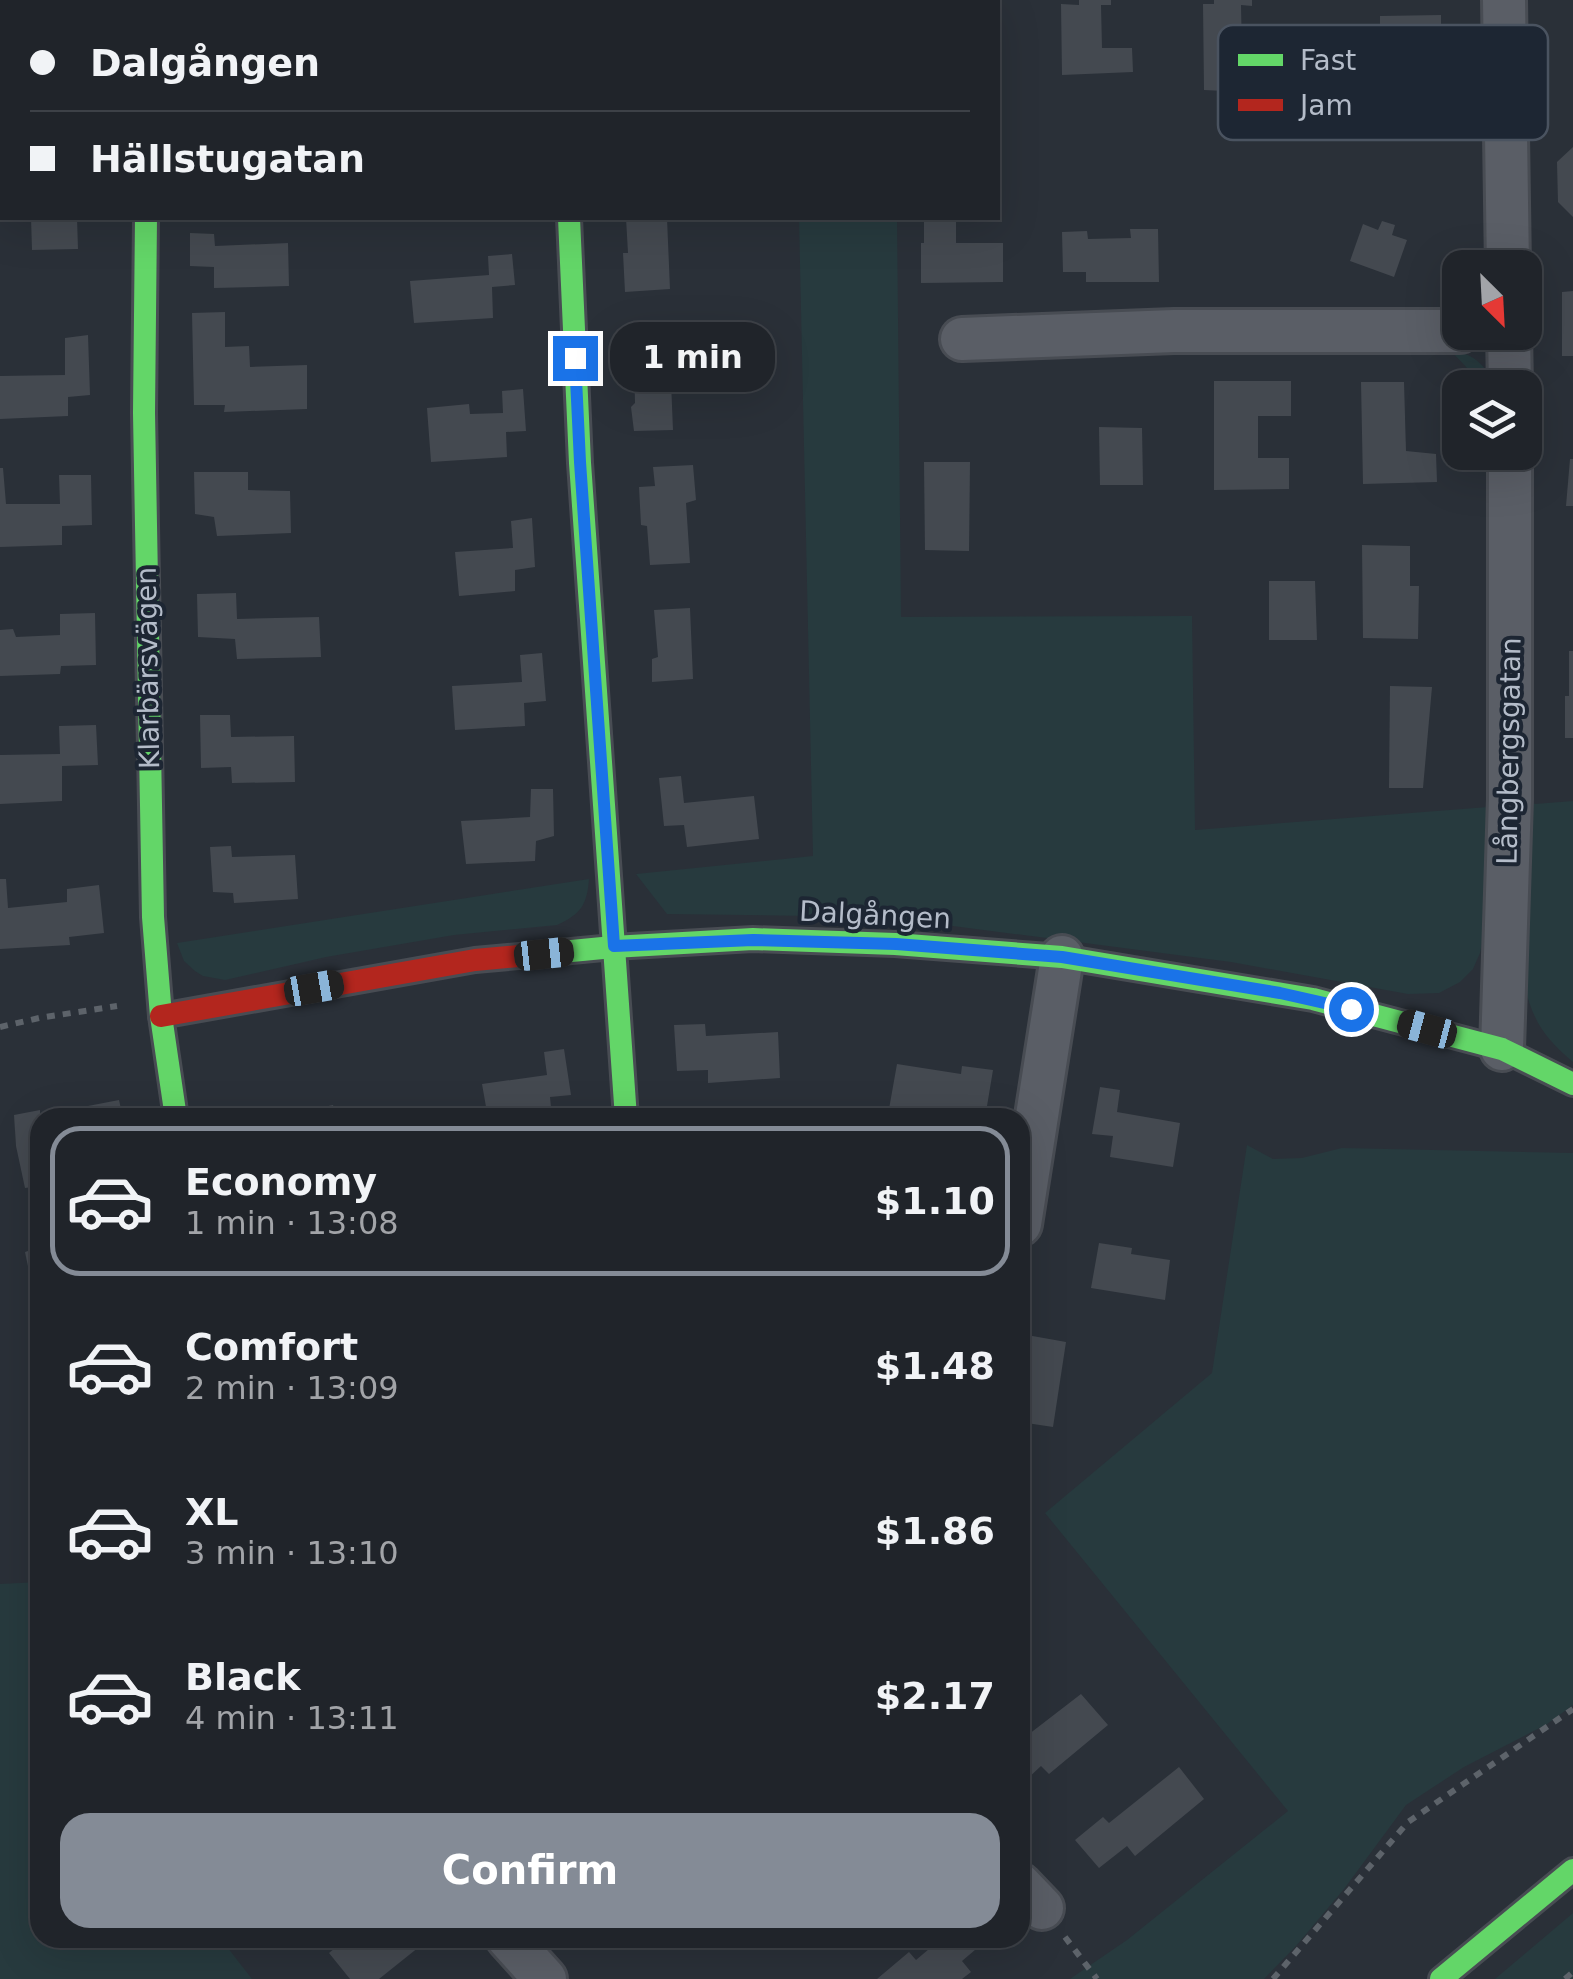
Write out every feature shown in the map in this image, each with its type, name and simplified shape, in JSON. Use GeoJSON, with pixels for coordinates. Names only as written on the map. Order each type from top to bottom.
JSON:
{"type":"FeatureCollection","features":[{"type":"Feature","properties":{"kind":"street"},"geometry":{"type":"LineString","coordinates":[[1504,0],[1504,25]]}},
{"type":"Feature","properties":{"kind":"street"},"geometry":{"type":"LineString","coordinates":[[1506,140],[1508,250]]}},
{"type":"Feature","properties":{"kind":"street","name":"Klarbärsvägen"},"geometry":{"type":"LineString","coordinates":[[146,220],[144,413],[153,916],[161,1016],[175,1108]]}},
{"type":"Feature","properties":{"kind":"street"},"geometry":{"type":"LineString","coordinates":[[569,220],[580,462],[625,1108]]}},
{"type":"Feature","properties":{"kind":"street"},"geometry":{"type":"LineString","coordinates":[[962,338],[1174,331],[1442,331]]}},
{"type":"Feature","properties":{"kind":"street","name":"Långbergsgatan"},"geometry":{"type":"LineString","coordinates":[[1502,1049],[1510,800],[1510,470]]}},
{"type":"Feature","properties":{"kind":"street","name":"Dalgången"},"geometry":{"type":"LineString","coordinates":[[161,1016],[475,960],[614,946],[753,940],[896,944],[1062,957],[1313,999],[1502,1049],[1573,1084]]}},
{"type":"Feature","properties":{"kind":"street"},"geometry":{"type":"LineString","coordinates":[[1030,1160],[1062,957]]}},
{"type":"Feature","properties":{"kind":"street"},"geometry":{"type":"LineString","coordinates":[[1441,1979],[1573,1870]]}},
{"type":"Feature","properties":{"kind":"street"},"geometry":{"type":"LineString","coordinates":[[517,1948],[545,1979]]}},
{"type":"Feature","properties":{"kind":"path"},"geometry":{"type":"LineString","coordinates":[[0,1027],[125,1004],[161,1016]]}},
{"type":"Feature","properties":{"kind":"path"},"geometry":{"type":"LineString","coordinates":[[1273,1979],[1408,1822],[1573,1709]]}},
{"type":"Feature","properties":{"kind":"path"},"geometry":{"type":"LineString","coordinates":[[1031,1896],[1097,1979]]}},
{"type":"Feature","properties":{"kind":"path"},"geometry":{"type":"LineString","coordinates":[[1565,1979],[1573,1972]]}},
{"type":"Feature","properties":{"kind":"green space"},"geometry":{"type":"Polygon","coordinates":[[[799,220],[897,220],[901,617],[1192,616],[1195,830],[1488,807],[1486,470],[1493,470],[1492,891],[1480,953],[1473,969],[1460,982],[1439,993],[1408,994],[1231,962],[884,917],[667,914],[636,874],[813,856],[799,220]]]}},
{"type":"Feature","properties":{"kind":"green space"},"geometry":{"type":"Polygon","coordinates":[[[1283,349],[1454,350],[1466,354],[1485,370],[1469,370],[1452,352],[1285,353],[1283,349]]]}},
{"type":"Feature","properties":{"kind":"green space"},"geometry":{"type":"Polygon","coordinates":[[[1526,797],[1535,804],[1573,801],[1573,1062],[1542,1029],[1525,987],[1526,797]]]}},
{"type":"Feature","properties":{"kind":"green space"},"geometry":{"type":"Polygon","coordinates":[[[589,879],[581,908],[557,925],[454,935],[326,957],[225,980],[195,971],[184,961],[177,943],[589,879]]]}},
{"type":"Feature","properties":{"kind":"green space"},"geometry":{"type":"Polygon","coordinates":[[[1247,1145],[1273,1159],[1302,1158],[1342,1148],[1573,1153],[1573,1705],[1406,1805],[1344,1889],[1264,1979],[1070,1979],[1127,1940],[1288,1811],[1045,1513],[1212,1373],[1247,1145]]]}},
{"type":"Feature","properties":{"kind":"green space"},"geometry":{"type":"Polygon","coordinates":[[[30,1582],[30,1948],[228,1948],[252,1979],[0,1979],[0,1584],[30,1582]]]}},
{"type":"Feature","properties":{"kind":"green space"},"geometry":{"type":"Polygon","coordinates":[[[1573,1913],[1573,1979],[1495,1979],[1573,1913]]]}},
{"type":"Feature","properties":{"kind":"building"},"geometry":{"type":"Polygon","coordinates":[[[1079,0],[1111,0],[1111,5],[1101,5],[1102,48],[1132,48],[1133,72],[1062,75],[1061,4],[1079,5],[1079,0]]]}},
{"type":"Feature","properties":{"kind":"building"},"geometry":{"type":"Polygon","coordinates":[[[1214,0],[1252,0],[1252,6],[1241,5],[1241,25],[1218,25],[1218,91],[1204,90],[1203,4],[1214,4],[1214,0]]]}},
{"type":"Feature","properties":{"kind":"building"},"geometry":{"type":"Polygon","coordinates":[[[1441,15],[1441,25],[1380,25],[1380,16],[1441,15]]]}},
{"type":"Feature","properties":{"kind":"building"},"geometry":{"type":"Polygon","coordinates":[[[1573,147],[1573,217],[1558,202],[1557,162],[1573,147]]]}},
{"type":"Feature","properties":{"kind":"building"},"geometry":{"type":"Polygon","coordinates":[[[31,220],[77,220],[78,249],[32,250],[31,220]]]}},
{"type":"Feature","properties":{"kind":"building"},"geometry":{"type":"Polygon","coordinates":[[[626,220],[667,220],[670,289],[625,292],[623,253],[628,253],[626,220]]]}},
{"type":"Feature","properties":{"kind":"building"},"geometry":{"type":"Polygon","coordinates":[[[924,220],[956,220],[956,243],[1003,243],[1003,282],[921,283],[924,220]]]}},
{"type":"Feature","properties":{"kind":"building"},"geometry":{"type":"Polygon","coordinates":[[[1382,221],[1395,225],[1392,235],[1407,240],[1394,277],[1350,261],[1363,224],[1378,230],[1382,221]]]}},
{"type":"Feature","properties":{"kind":"building"},"geometry":{"type":"Polygon","coordinates":[[[1130,229],[1158,229],[1159,282],[1086,282],[1086,272],[1063,272],[1062,232],[1087,231],[1088,239],[1131,238],[1130,229]]]}},
{"type":"Feature","properties":{"kind":"building"},"geometry":{"type":"Polygon","coordinates":[[[190,233],[214,234],[215,246],[288,243],[289,286],[214,288],[214,267],[190,266],[190,233]]]}},
{"type":"Feature","properties":{"kind":"building"},"geometry":{"type":"Polygon","coordinates":[[[512,254],[515,285],[492,287],[493,318],[414,323],[410,281],[489,275],[488,256],[512,254]]]}},
{"type":"Feature","properties":{"kind":"building"},"geometry":{"type":"Polygon","coordinates":[[[1573,291],[1573,356],[1562,356],[1562,292],[1573,291]]]}},
{"type":"Feature","properties":{"kind":"building"},"geometry":{"type":"Polygon","coordinates":[[[225,312],[225,347],[249,346],[250,367],[307,365],[307,409],[224,412],[225,405],[194,405],[192,313],[225,312]]]}},
{"type":"Feature","properties":{"kind":"building"},"geometry":{"type":"Polygon","coordinates":[[[88,335],[90,395],[68,397],[68,416],[0,419],[0,376],[65,375],[65,338],[88,335]]]}},
{"type":"Feature","properties":{"kind":"building"},"geometry":{"type":"Polygon","coordinates":[[[670,357],[673,430],[634,431],[634,360],[670,357]]]}},
{"type":"Feature","properties":{"kind":"building"},"geometry":{"type":"Polygon","coordinates":[[[1214,381],[1291,381],[1291,416],[1258,416],[1258,458],[1289,458],[1289,489],[1214,490],[1214,381]]]}},
{"type":"Feature","properties":{"kind":"building"},"geometry":{"type":"Polygon","coordinates":[[[1361,382],[1404,382],[1406,451],[1436,454],[1437,482],[1363,484],[1361,382]]]}},
{"type":"Feature","properties":{"kind":"building"},"geometry":{"type":"Polygon","coordinates":[[[523,389],[526,431],[506,432],[507,457],[431,462],[427,408],[469,404],[470,414],[503,413],[502,391],[523,389]]]}},
{"type":"Feature","properties":{"kind":"building"},"geometry":{"type":"Polygon","coordinates":[[[1099,427],[1142,428],[1143,485],[1100,485],[1099,427]]]}},
{"type":"Feature","properties":{"kind":"building"},"geometry":{"type":"Polygon","coordinates":[[[1570,459],[1573,506],[1566,506],[1570,459]]]}},
{"type":"Feature","properties":{"kind":"building"},"geometry":{"type":"Polygon","coordinates":[[[924,462],[970,462],[969,551],[925,550],[924,462]]]}},
{"type":"Feature","properties":{"kind":"building"},"geometry":{"type":"Polygon","coordinates":[[[693,465],[696,500],[686,503],[690,563],[650,565],[647,526],[641,525],[639,487],[655,486],[653,467],[693,465]]]}},
{"type":"Feature","properties":{"kind":"building"},"geometry":{"type":"Polygon","coordinates":[[[0,468],[6,504],[60,504],[59,475],[91,475],[92,525],[62,526],[62,545],[0,547],[0,468]]]}},
{"type":"Feature","properties":{"kind":"building"},"geometry":{"type":"Polygon","coordinates":[[[194,472],[248,472],[248,490],[290,491],[291,533],[217,536],[214,517],[195,514],[194,472]]]}},
{"type":"Feature","properties":{"kind":"building"},"geometry":{"type":"Polygon","coordinates":[[[532,518],[535,567],[515,570],[515,591],[459,596],[455,552],[513,548],[511,521],[532,518]]]}},
{"type":"Feature","properties":{"kind":"building"},"geometry":{"type":"Polygon","coordinates":[[[1362,545],[1410,546],[1410,586],[1419,586],[1418,639],[1363,638],[1362,545]]]}},
{"type":"Feature","properties":{"kind":"building"},"geometry":{"type":"Polygon","coordinates":[[[1269,581],[1315,581],[1317,640],[1269,640],[1269,581]]]}},
{"type":"Feature","properties":{"kind":"building"},"geometry":{"type":"Polygon","coordinates":[[[236,593],[237,619],[319,617],[321,657],[237,659],[235,639],[198,637],[197,594],[236,593]]]}},
{"type":"Feature","properties":{"kind":"building"},"geometry":{"type":"Polygon","coordinates":[[[690,608],[693,679],[652,682],[652,659],[658,657],[654,610],[690,608]]]}},
{"type":"Feature","properties":{"kind":"building"},"geometry":{"type":"Polygon","coordinates":[[[95,613],[96,665],[61,666],[60,674],[0,676],[0,630],[13,629],[16,637],[60,635],[60,614],[95,613]]]}},
{"type":"Feature","properties":{"kind":"building"},"geometry":{"type":"Polygon","coordinates":[[[1569,651],[1573,651],[1573,738],[1565,738],[1565,696],[1569,696],[1569,651]]]}},
{"type":"Feature","properties":{"kind":"building"},"geometry":{"type":"Polygon","coordinates":[[[542,653],[546,701],[524,703],[525,726],[455,730],[452,686],[522,682],[520,655],[542,653]]]}},
{"type":"Feature","properties":{"kind":"building"},"geometry":{"type":"Polygon","coordinates":[[[1390,686],[1432,687],[1423,788],[1389,788],[1390,686]]]}},
{"type":"Feature","properties":{"kind":"building"},"geometry":{"type":"Polygon","coordinates":[[[200,715],[230,715],[231,737],[294,736],[295,782],[232,783],[231,767],[201,768],[200,715]]]}},
{"type":"Feature","properties":{"kind":"building"},"geometry":{"type":"Polygon","coordinates":[[[96,725],[98,765],[62,766],[62,801],[0,804],[0,755],[60,754],[59,726],[96,725]]]}},
{"type":"Feature","properties":{"kind":"building"},"geometry":{"type":"Polygon","coordinates":[[[681,776],[684,803],[754,796],[759,839],[687,847],[684,825],[664,826],[659,778],[681,776]]]}},
{"type":"Feature","properties":{"kind":"building"},"geometry":{"type":"Polygon","coordinates":[[[531,789],[553,789],[554,836],[536,841],[535,861],[466,864],[461,821],[530,817],[531,789]]]}},
{"type":"Feature","properties":{"kind":"building"},"geometry":{"type":"Polygon","coordinates":[[[231,846],[232,857],[295,855],[298,899],[234,903],[233,893],[213,892],[210,847],[231,846]]]}},
{"type":"Feature","properties":{"kind":"building"},"geometry":{"type":"Polygon","coordinates":[[[0,879],[6,879],[8,908],[67,902],[67,889],[99,885],[104,933],[69,937],[70,945],[0,949],[0,879]]]}},
{"type":"Feature","properties":{"kind":"building"},"geometry":{"type":"Polygon","coordinates":[[[705,1024],[706,1036],[778,1032],[780,1078],[708,1083],[708,1070],[677,1071],[674,1025],[705,1024]]]}},
{"type":"Feature","properties":{"kind":"building"},"geometry":{"type":"Polygon","coordinates":[[[564,1049],[571,1095],[550,1097],[551,1108],[486,1108],[482,1084],[547,1075],[544,1052],[564,1049]]]}},
{"type":"Feature","properties":{"kind":"building"},"geometry":{"type":"Polygon","coordinates":[[[897,1064],[961,1074],[962,1066],[993,1070],[987,1108],[889,1108],[897,1064]]]}},
{"type":"Feature","properties":{"kind":"building"},"geometry":{"type":"Polygon","coordinates":[[[1100,1087],[1120,1090],[1117,1112],[1180,1123],[1173,1167],[1110,1157],[1113,1136],[1092,1134],[1100,1087]]]}},
{"type":"Feature","properties":{"kind":"building"},"geometry":{"type":"Polygon","coordinates":[[[119,1100],[121,1108],[88,1108],[119,1100]]]}},
{"type":"Feature","properties":{"kind":"building"},"geometry":{"type":"Polygon","coordinates":[[[30,1112],[30,1187],[25,1188],[14,1115],[30,1112]]]}},
{"type":"Feature","properties":{"kind":"building"},"geometry":{"type":"Polygon","coordinates":[[[1099,1243],[1132,1248],[1131,1254],[1170,1260],[1165,1300],[1091,1288],[1099,1243]]]}},
{"type":"Feature","properties":{"kind":"building"},"geometry":{"type":"Polygon","coordinates":[[[30,1250],[30,1276],[25,1252],[30,1250]]]}},
{"type":"Feature","properties":{"kind":"building"},"geometry":{"type":"Polygon","coordinates":[[[1030,1336],[1066,1342],[1053,1427],[1030,1424],[1030,1336]]]}},
{"type":"Feature","properties":{"kind":"building"},"geometry":{"type":"Polygon","coordinates":[[[1081,1694],[1108,1725],[1049,1774],[1041,1766],[1030,1776],[1030,1733],[1081,1694]]]}},
{"type":"Feature","properties":{"kind":"building"},"geometry":{"type":"Polygon","coordinates":[[[1179,1767],[1204,1799],[1135,1856],[1127,1846],[1099,1868],[1075,1840],[1103,1817],[1109,1823],[1179,1767]]]}},
{"type":"Feature","properties":{"kind":"building"},"geometry":{"type":"Polygon","coordinates":[[[335,1948],[418,1948],[379,1979],[350,1979],[329,1953],[335,1948]]]}},
{"type":"Feature","properties":{"kind":"building"},"geometry":{"type":"Polygon","coordinates":[[[930,1948],[977,1948],[962,1961],[971,1972],[962,1979],[877,1979],[909,1952],[916,1960],[930,1948]]]}},
{"type":"Feature","properties":{"kind":"traffic: fast"},"geometry":{"type":"LineString","coordinates":[[146,220],[144,413],[153,917],[161,1016],[175,1108]]}},
{"type":"Feature","properties":{"kind":"traffic: fast"},"geometry":{"type":"LineString","coordinates":[[569,220],[580,463],[625,1108]]}},
{"type":"Feature","properties":{"kind":"traffic: fast"},"geometry":{"type":"LineString","coordinates":[[530,955],[753,939],[895,944],[1062,957],[1313,999],[1502,1049],[1573,1084]]}},
{"type":"Feature","properties":{"kind":"traffic: fast"},"geometry":{"type":"LineString","coordinates":[[1441,1979],[1573,1870]]}},
{"type":"Feature","properties":{"kind":"traffic: jam"},"geometry":{"type":"LineString","coordinates":[[161,1016],[475,960],[530,955]]}},
{"type":"Feature","properties":{"kind":"route"},"geometry":{"type":"LineString","coordinates":[[575,358],[614,946],[753,940],[896,944],[1062,957],[1280,993],[1351,1009]]}}]}
